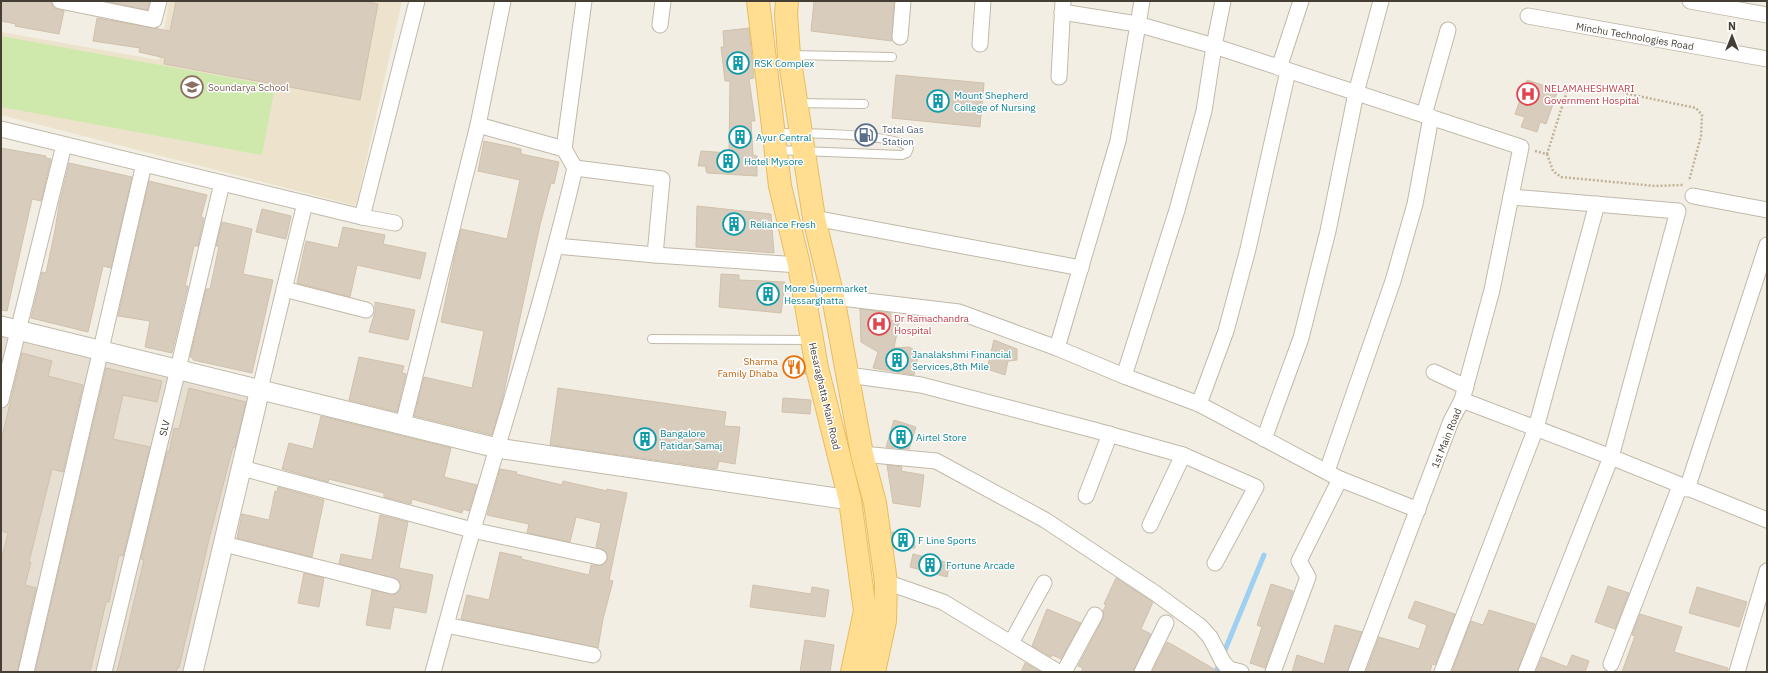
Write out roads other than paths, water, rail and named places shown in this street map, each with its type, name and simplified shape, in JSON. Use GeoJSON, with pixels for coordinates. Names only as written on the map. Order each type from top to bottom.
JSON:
{"type":"FeatureCollection","features":[{"type":"Feature","properties":{"kind":"main road","name":"Hesaraghatta Main Road"},"geometry":{"type":"LineString","coordinates":[[758,1],[780,186],[799,265],[817,368],[850,500],[865,611],[852,672]]}},
{"type":"Feature","properties":{"kind":"main road"},"geometry":{"type":"LineString","coordinates":[[787,1],[786,14],[789,55],[814,218],[833,297],[862,454],[875,502],[886,582],[885,620],[874,672]]}},
{"type":"Feature","properties":{"kind":"street"},"geometry":{"type":"LineString","coordinates":[[60,1],[154,20],[159,1]]}},
{"type":"Feature","properties":{"kind":"street"},"geometry":{"type":"LineString","coordinates":[[362,217],[417,1]]}},
{"type":"Feature","properties":{"kind":"street"},"geometry":{"type":"LineString","coordinates":[[403,424],[478,125],[503,1]]}},
{"type":"Feature","properties":{"kind":"street"},"geometry":{"type":"LineString","coordinates":[[434,672],[472,530],[556,246],[575,168],[564,150],[584,1]]}},
{"type":"Feature","properties":{"kind":"street"},"geometry":{"type":"LineString","coordinates":[[660,25],[663,1]]}},
{"type":"Feature","properties":{"kind":"street"},"geometry":{"type":"LineString","coordinates":[[900,37],[903,1]]}},
{"type":"Feature","properties":{"kind":"street"},"geometry":{"type":"LineString","coordinates":[[980,44],[983,1]]}},
{"type":"Feature","properties":{"kind":"street"},"geometry":{"type":"LineString","coordinates":[[1057,348],[1118,141],[1142,1]]}},
{"type":"Feature","properties":{"kind":"street"},"geometry":{"type":"LineString","coordinates":[[1124,376],[1177,210],[1202,118],[1223,1]]}},
{"type":"Feature","properties":{"kind":"street"},"geometry":{"type":"LineString","coordinates":[[1199,404],[1228,324],[1248,249],[1283,70],[1301,1]]}},
{"type":"Feature","properties":{"kind":"street"},"geometry":{"type":"LineString","coordinates":[[1264,439],[1301,338],[1328,231],[1356,93],[1381,1]]}},
{"type":"Feature","properties":{"kind":"street"},"geometry":{"type":"LineString","coordinates":[[1690,1],[1767,15]]}},
{"type":"Feature","properties":{"kind":"street"},"geometry":{"type":"LineString","coordinates":[[1059,77],[1062,6],[1137,24],[1214,46],[1283,70],[1427,116]]}},
{"type":"Feature","properties":{"kind":"street","name":"Minchu Technologies Road"},"geometry":{"type":"LineString","coordinates":[[1528,16],[1767,59]]}},
{"type":"Feature","properties":{"kind":"street"},"geometry":{"type":"LineString","coordinates":[[1327,471],[1393,281],[1415,204],[1427,116],[1448,30]]}},
{"type":"Feature","properties":{"kind":"street","name":"1st Main Road"},"geometry":{"type":"LineString","coordinates":[[1356,672],[1451,421],[1464,393],[1492,290],[1521,147],[1427,116]]}},
{"type":"Feature","properties":{"kind":"street"},"geometry":{"type":"LineString","coordinates":[[478,125],[564,150]]}},
{"type":"Feature","properties":{"kind":"street"},"geometry":{"type":"LineString","coordinates":[[1,130],[362,217],[395,223]]}},
{"type":"Feature","properties":{"kind":"street"},"geometry":{"type":"LineString","coordinates":[[1,400],[10,328],[64,145]]}},
{"type":"Feature","properties":{"kind":"street"},"geometry":{"type":"LineString","coordinates":[[26,672],[144,164]]}},
{"type":"Feature","properties":{"kind":"street"},"geometry":{"type":"LineString","coordinates":[[575,168],[662,179],[655,255]]}},
{"type":"Feature","properties":{"kind":"street","name":"SLV"},"geometry":{"type":"LineString","coordinates":[[104,672],[222,183]]}},
{"type":"Feature","properties":{"kind":"street"},"geometry":{"type":"LineString","coordinates":[[1693,196],[1767,210]]}},
{"type":"Feature","properties":{"kind":"street"},"geometry":{"type":"LineString","coordinates":[[1511,197],[1678,211],[1611,457],[1526,672]]}},
{"type":"Feature","properties":{"kind":"street"},"geometry":{"type":"LineString","coordinates":[[193,672],[305,203]]}},
{"type":"Feature","properties":{"kind":"street"},"geometry":{"type":"LineString","coordinates":[[1442,672],[1536,428],[1597,204]]}},
{"type":"Feature","properties":{"kind":"street"},"geometry":{"type":"LineString","coordinates":[[814,218],[1081,268]]}},
{"type":"Feature","properties":{"kind":"street"},"geometry":{"type":"LineString","coordinates":[[1611,664],[1684,487],[1767,245]]}},
{"type":"Feature","properties":{"kind":"street"},"geometry":{"type":"LineString","coordinates":[[556,246],[655,255],[799,265]]}},
{"type":"Feature","properties":{"kind":"street"},"geometry":{"type":"LineString","coordinates":[[284,289],[366,310]]}},
{"type":"Feature","properties":{"kind":"street"},"geometry":{"type":"LineString","coordinates":[[833,297],[959,312],[1057,348],[1124,376],[1199,404],[1340,479],[1418,510]]}},
{"type":"Feature","properties":{"kind":"street"},"geometry":{"type":"LineString","coordinates":[[10,328],[497,448],[850,500]]}},
{"type":"Feature","properties":{"kind":"street"},"geometry":{"type":"LineString","coordinates":[[1434,372],[1464,393],[1536,428],[1767,520]]}},
{"type":"Feature","properties":{"kind":"street"},"geometry":{"type":"LineString","coordinates":[[848,375],[921,385],[1110,434],[1182,455],[1256,487],[1215,563]]}},
{"type":"Feature","properties":{"kind":"street"},"geometry":{"type":"LineString","coordinates":[[1086,496],[1110,434]]}},
{"type":"Feature","properties":{"kind":"street"},"geometry":{"type":"LineString","coordinates":[[862,454],[936,461],[1045,520],[1155,593],[1200,626],[1210,637],[1223,662],[1229,669],[1241,672]]}},
{"type":"Feature","properties":{"kind":"street"},"geometry":{"type":"LineString","coordinates":[[1150,524],[1182,455]]}},
{"type":"Feature","properties":{"kind":"street"},"geometry":{"type":"LineString","coordinates":[[242,468],[472,530],[599,557]]}},
{"type":"Feature","properties":{"kind":"street"},"geometry":{"type":"LineString","coordinates":[[1273,672],[1308,577],[1299,561],[1340,479]]}},
{"type":"Feature","properties":{"kind":"street"},"geometry":{"type":"LineString","coordinates":[[224,544],[392,586]]}},
{"type":"Feature","properties":{"kind":"street"},"geometry":{"type":"LineString","coordinates":[[1737,672],[1767,571]]}},
{"type":"Feature","properties":{"kind":"street"},"geometry":{"type":"LineString","coordinates":[[886,582],[943,602],[1058,672]]}},
{"type":"Feature","properties":{"kind":"street"},"geometry":{"type":"LineString","coordinates":[[1011,643],[1044,583]]}},
{"type":"Feature","properties":{"kind":"street"},"geometry":{"type":"LineString","coordinates":[[1064,672],[1095,615]]}},
{"type":"Feature","properties":{"kind":"street"},"geometry":{"type":"LineString","coordinates":[[1142,672],[1166,623]]}},
{"type":"Feature","properties":{"kind":"street"},"geometry":{"type":"LineString","coordinates":[[446,625],[593,655]]}},
{"type":"Feature","properties":{"kind":"lane"},"geometry":{"type":"LineString","coordinates":[[789,55],[892,57]]}},
{"type":"Feature","properties":{"kind":"lane"},"geometry":{"type":"LineString","coordinates":[[796,103],[864,104]]}},
{"type":"Feature","properties":{"kind":"lane"},"geometry":{"type":"LineString","coordinates":[[882,138],[906,144],[909,148],[907,153],[902,155],[802,142],[774,142],[882,138]]}},
{"type":"Feature","properties":{"kind":"lane"},"geometry":{"type":"LineString","coordinates":[[652,340],[812,340]]}},
{"type":"Feature","properties":{"kind":"waterway"},"geometry":{"type":"LineString","coordinates":[[1216,672],[1264,555]]}},
{"type":"Feature","properties":{"kind":"place","name":"RSK Complex"},"geometry":{"type":"Point","coordinates":[738,63]}},
{"type":"Feature","properties":{"kind":"place","name":"Soundarya School"},"geometry":{"type":"Point","coordinates":[192,87]}},
{"type":"Feature","properties":{"kind":"place","name":"NELAMAHESHWARI Government Hospital"},"geometry":{"type":"Point","coordinates":[1528,94]}},
{"type":"Feature","properties":{"kind":"place","name":"Mount Shepherd College of Nursing"},"geometry":{"type":"Point","coordinates":[938,101]}},
{"type":"Feature","properties":{"kind":"place","name":"Total Gas Station"},"geometry":{"type":"Point","coordinates":[866,135]}},
{"type":"Feature","properties":{"kind":"place","name":"Ayur Central"},"geometry":{"type":"Point","coordinates":[740,137]}},
{"type":"Feature","properties":{"kind":"place","name":"Hotel Mysore"},"geometry":{"type":"Point","coordinates":[728,161]}},
{"type":"Feature","properties":{"kind":"place","name":"Reliance Fresh"},"geometry":{"type":"Point","coordinates":[734,224]}},
{"type":"Feature","properties":{"kind":"place","name":"More Supermarket Hessarghatta"},"geometry":{"type":"Point","coordinates":[768,294]}},
{"type":"Feature","properties":{"kind":"place","name":"Dr Ramachandra Hospital"},"geometry":{"type":"Point","coordinates":[879,324]}},
{"type":"Feature","properties":{"kind":"place","name":"Janalakshmi Financial Services,8th Mile"},"geometry":{"type":"Point","coordinates":[897,360]}},
{"type":"Feature","properties":{"kind":"place","name":"Sharma Family Dhaba"},"geometry":{"type":"Point","coordinates":[794,367]}},
{"type":"Feature","properties":{"kind":"place","name":"Airtel Store"},"geometry":{"type":"Point","coordinates":[901,437]}},
{"type":"Feature","properties":{"kind":"place","name":"Bangalore Patidar Samaj"},"geometry":{"type":"Point","coordinates":[645,439]}},
{"type":"Feature","properties":{"kind":"place","name":"F Line Sports"},"geometry":{"type":"Point","coordinates":[903,540]}},
{"type":"Feature","properties":{"kind":"place","name":"Fortune Arcade"},"geometry":{"type":"Point","coordinates":[930,565]}}]}
